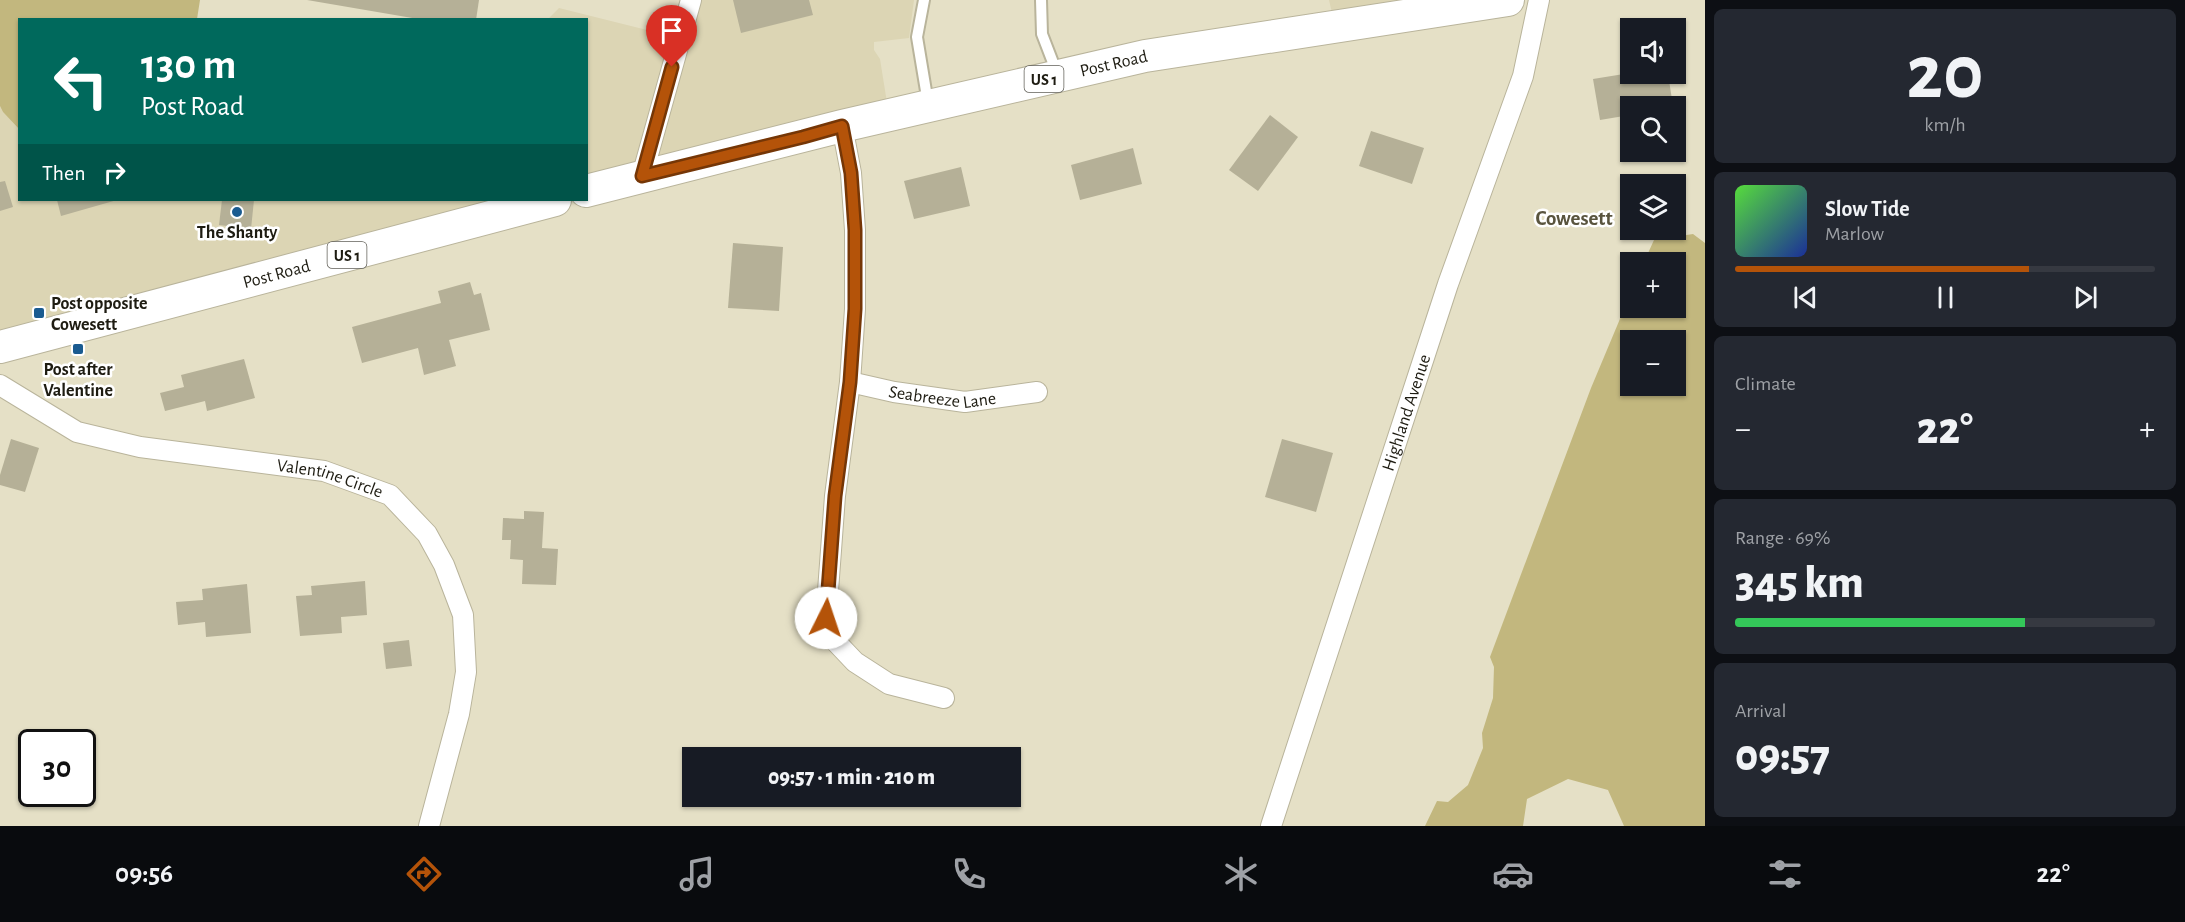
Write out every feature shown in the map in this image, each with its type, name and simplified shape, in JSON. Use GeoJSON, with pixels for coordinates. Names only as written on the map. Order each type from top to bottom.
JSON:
{"type":"FeatureCollection","features":[{"type":"Feature","properties":{"kind":"main road","name":"Post Road"},"geometry":{"type":"LineString","coordinates":[[588,190],[842,126],[1145,56],[1508,0]]}},
{"type":"Feature","properties":{"kind":"main road","name":"Post Road"},"geometry":{"type":"LineString","coordinates":[[0,347],[551,201]]}},
{"type":"Feature","properties":{"kind":"street"},"geometry":{"type":"LineString","coordinates":[[642,176],[692,0]]}},
{"type":"Feature","properties":{"kind":"street","name":"Highland Avenue"},"geometry":{"type":"LineString","coordinates":[[1271,826],[1448,284],[1523,76],[1539,0]]}},
{"type":"Feature","properties":{"kind":"street"},"geometry":{"type":"LineString","coordinates":[[842,126],[851,173],[855,230],[855,309],[850,382],[835,496],[826,618],[836,642],[855,662],[889,684],[944,698]]}},
{"type":"Feature","properties":{"kind":"street","name":"Seabreeze Lane"},"geometry":{"type":"LineString","coordinates":[[850,382],[894,392],[965,402],[1037,392]]}},
{"type":"Feature","properties":{"kind":"street","name":"Valentine Circle"},"geometry":{"type":"LineString","coordinates":[[0,385],[77,432],[140,447],[324,471],[390,495],[427,534],[444,565],[463,615],[466,672],[459,714],[429,826]]}},
{"type":"Feature","properties":{"kind":"lane"},"geometry":{"type":"LineString","coordinates":[[924,0],[917,37],[928,106]]}},
{"type":"Feature","properties":{"kind":"lane"},"geometry":{"type":"LineString","coordinates":[[1040,0],[1042,34],[1058,76]]}},
{"type":"Feature","properties":{"kind":"shaded area"},"geometry":{"type":"Polygon","coordinates":[[[0,0],[200,0],[197,18],[18,18],[18,128],[0,106],[0,0]]]}},
{"type":"Feature","properties":{"kind":"shaded area"},"geometry":{"type":"Polygon","coordinates":[[[689,0],[914,0],[909,38],[874,42],[874,50],[880,59],[888,109],[588,191],[588,18],[549,18],[559,8],[675,37],[689,0]]]}},
{"type":"Feature","properties":{"kind":"shaded area"},"geometry":{"type":"Polygon","coordinates":[[[1329,0],[1524,0],[1335,26],[1329,0]]]}},
{"type":"Feature","properties":{"kind":"shaded area"},"geometry":{"type":"Polygon","coordinates":[[[0,106],[18,128],[18,201],[552,201],[0,347],[0,106]]]}},
{"type":"Feature","properties":{"kind":"shaded area"},"geometry":{"type":"Polygon","coordinates":[[[1693,234],[1705,243],[1705,826],[1624,826],[1608,790],[1568,779],[1527,799],[1523,826],[1425,826],[1437,801],[1448,802],[1468,785],[1483,748],[1482,733],[1493,698],[1494,667],[1490,657],[1591,388],[1620,318],[1686,318],[1686,252],[1649,252],[1654,240],[1686,240],[1686,235],[1693,234]]]}},
{"type":"Feature","properties":{"kind":"building"},"geometry":{"type":"Polygon","coordinates":[[[307,0],[479,0],[476,18],[412,18],[307,0]]]}},
{"type":"Feature","properties":{"kind":"building"},"geometry":{"type":"Polygon","coordinates":[[[733,0],[809,0],[813,15],[741,33],[733,0]]]}},
{"type":"Feature","properties":{"kind":"building"},"geometry":{"type":"Polygon","coordinates":[[[1620,75],[1620,84],[1670,84],[1671,96],[1620,96],[1620,117],[1600,120],[1593,79],[1620,75]]]}},
{"type":"Feature","properties":{"kind":"building"},"geometry":{"type":"Polygon","coordinates":[[[1270,115],[1298,137],[1258,191],[1229,170],[1270,115]]]}},
{"type":"Feature","properties":{"kind":"building"},"geometry":{"type":"Polygon","coordinates":[[[1371,131],[1424,148],[1412,184],[1359,166],[1371,131]]]}},
{"type":"Feature","properties":{"kind":"building"},"geometry":{"type":"Polygon","coordinates":[[[1133,148],[1142,184],[1080,200],[1071,165],[1133,148]]]}},
{"type":"Feature","properties":{"kind":"building"},"geometry":{"type":"Polygon","coordinates":[[[961,167],[970,206],[914,219],[904,181],[961,167]]]}},
{"type":"Feature","properties":{"kind":"building"},"geometry":{"type":"Polygon","coordinates":[[[5,181],[13,207],[0,211],[0,182],[5,181]]]}},
{"type":"Feature","properties":{"kind":"building"},"geometry":{"type":"Polygon","coordinates":[[[57,201],[114,201],[61,216],[57,201]]]}},
{"type":"Feature","properties":{"kind":"building","name":"The Shanty"},"geometry":{"type":"Polygon","coordinates":[[[222,201],[254,201],[251,229],[219,225],[222,201]]]}},
{"type":"Feature","properties":{"kind":"building"},"geometry":{"type":"Polygon","coordinates":[[[733,243],[783,247],[779,311],[728,308],[733,243]]]}},
{"type":"Feature","properties":{"kind":"building"},"geometry":{"type":"Polygon","coordinates":[[[470,282],[474,295],[481,293],[490,330],[449,340],[456,366],[424,375],[418,348],[362,363],[352,327],[441,303],[438,291],[470,282]]]}},
{"type":"Feature","properties":{"kind":"building"},"geometry":{"type":"Polygon","coordinates":[[[244,359],[255,398],[207,411],[205,401],[165,411],[160,393],[184,387],[181,375],[244,359]]]}},
{"type":"Feature","properties":{"kind":"building"},"geometry":{"type":"Polygon","coordinates":[[[11,439],[39,448],[25,492],[0,485],[0,475],[11,439]]]}},
{"type":"Feature","properties":{"kind":"building"},"geometry":{"type":"Polygon","coordinates":[[[1282,439],[1333,453],[1316,512],[1265,497],[1282,439]]]}},
{"type":"Feature","properties":{"kind":"building"},"geometry":{"type":"Polygon","coordinates":[[[524,511],[544,512],[542,548],[558,549],[556,585],[522,584],[523,560],[510,559],[511,540],[502,540],[503,518],[524,519],[524,511]]]}},
{"type":"Feature","properties":{"kind":"building"},"geometry":{"type":"Polygon","coordinates":[[[365,581],[367,615],[341,617],[342,633],[300,636],[296,596],[312,595],[311,586],[365,581]]]}},
{"type":"Feature","properties":{"kind":"building"},"geometry":{"type":"Polygon","coordinates":[[[247,584],[251,633],[206,637],[205,622],[178,625],[176,602],[203,600],[202,589],[247,584]]]}},
{"type":"Feature","properties":{"kind":"building"},"geometry":{"type":"Polygon","coordinates":[[[409,640],[412,666],[386,669],[383,643],[409,640]]]}},
{"type":"Feature","properties":{"kind":"place","name":"The Shanty"},"geometry":{"type":"Point","coordinates":[237,212]}},
{"type":"Feature","properties":{"kind":"place","name":"Post opposite Cowesett"},"geometry":{"type":"Point","coordinates":[39,313]}},
{"type":"Feature","properties":{"kind":"place","name":"Post after Valentine"},"geometry":{"type":"Point","coordinates":[78,349]}},
{"type":"Feature","properties":{"kind":"district","name":"Cowesett"},"geometry":{"type":"Point","coordinates":[1574,218]}},
{"type":"Feature","properties":{"kind":"route"},"geometry":{"type":"LineString","coordinates":[[672,67],[642,176],[842,126],[851,173],[855,230],[855,309],[850,382],[835,496],[826,618]]}}]}
